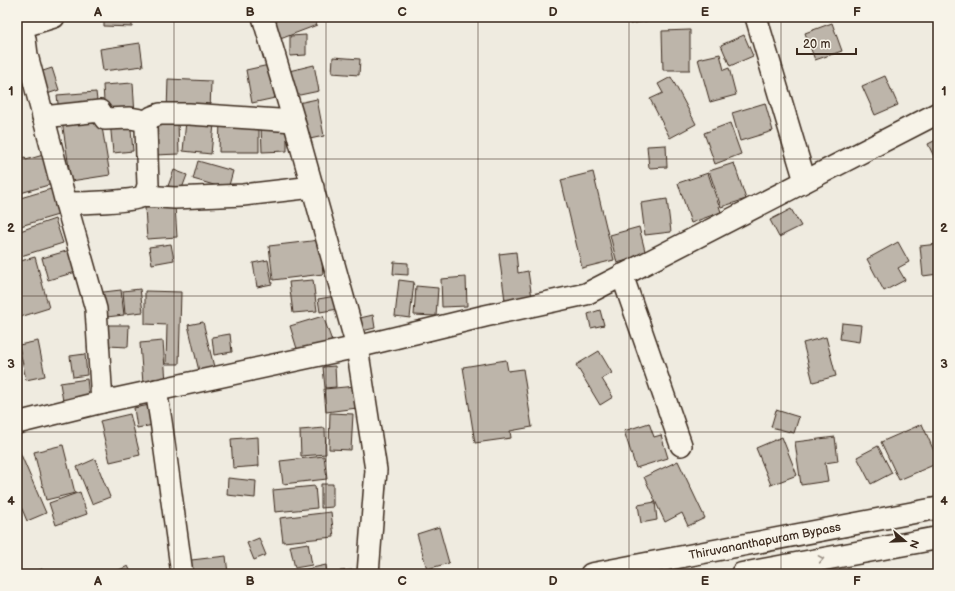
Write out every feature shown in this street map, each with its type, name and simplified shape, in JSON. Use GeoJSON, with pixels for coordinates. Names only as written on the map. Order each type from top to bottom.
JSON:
{"type":"FeatureCollection","features":[{"type":"Feature","properties":{"kind":"highway"},"geometry":{"type":"LineString","coordinates":[[742,574],[938,538]]}},
{"type":"Feature","properties":{"kind":"street"},"geometry":{"type":"LineString","coordinates":[[54,17],[20,22],[43,117],[96,309],[102,402]]}},
{"type":"Feature","properties":{"kind":"street"},"geometry":{"type":"LineString","coordinates":[[263,17],[313,187],[357,347],[376,470],[368,574]]}},
{"type":"Feature","properties":{"kind":"street"},"geometry":{"type":"LineString","coordinates":[[756,17],[805,182]]}},
{"type":"Feature","properties":{"kind":"street"},"geometry":{"type":"LineString","coordinates":[[43,117],[100,111],[105,119],[130,118],[147,122]]}},
{"type":"Feature","properties":{"kind":"street"},"geometry":{"type":"LineString","coordinates":[[66,203],[138,199],[143,196],[147,191],[148,185],[147,122],[152,117],[160,114],[189,114],[294,121]]}},
{"type":"Feature","properties":{"kind":"street"},"geometry":{"type":"LineString","coordinates":[[17,423],[102,402],[357,347],[485,316],[586,294],[938,114]]}},
{"type":"Feature","properties":{"kind":"street"},"geometry":{"type":"LineString","coordinates":[[143,196],[190,198],[242,195],[313,187]]}},
{"type":"Feature","properties":{"kind":"street"},"geometry":{"type":"LineString","coordinates":[[622,275],[682,445]]}},
{"type":"Feature","properties":{"kind":"street"},"geometry":{"type":"LineString","coordinates":[[156,390],[182,574]]}},
{"type":"Feature","properties":{"kind":"street","name":"Thiruvananthapuram Bypass"},"geometry":{"type":"LineString","coordinates":[[591,574],[938,508]]}},
{"type":"Feature","properties":{"kind":"building"},"geometry":{"type":"Polygon","coordinates":[[[104,17],[132,17],[132,27],[104,26],[104,17]]]}},
{"type":"Feature","properties":{"kind":"building"},"geometry":{"type":"Polygon","coordinates":[[[266,17],[314,17],[317,25],[275,41],[266,17]]]}},
{"type":"Feature","properties":{"kind":"building"},"geometry":{"type":"Polygon","coordinates":[[[628,17],[656,17],[656,19],[630,24],[628,17]]]}},
{"type":"Feature","properties":{"kind":"building"},"geometry":{"type":"Polygon","coordinates":[[[832,23],[842,51],[815,60],[805,33],[832,23]]]}},
{"type":"Feature","properties":{"kind":"building"},"geometry":{"type":"Polygon","coordinates":[[[690,30],[690,70],[663,70],[662,31],[690,30]]]}},
{"type":"Feature","properties":{"kind":"building"},"geometry":{"type":"Polygon","coordinates":[[[306,35],[306,55],[290,56],[290,36],[306,35]]]}},
{"type":"Feature","properties":{"kind":"building"},"geometry":{"type":"Polygon","coordinates":[[[744,35],[753,56],[730,66],[721,45],[744,35]]]}},
{"type":"Feature","properties":{"kind":"building"},"geometry":{"type":"Polygon","coordinates":[[[140,43],[143,66],[103,71],[100,49],[140,43]]]}},
{"type":"Feature","properties":{"kind":"building"},"geometry":{"type":"Polygon","coordinates":[[[17,51],[27,83],[17,86],[17,51]]]}},
{"type":"Feature","properties":{"kind":"building"},"geometry":{"type":"Polygon","coordinates":[[[720,54],[724,70],[729,68],[736,95],[710,102],[698,59],[720,54]]]}},
{"type":"Feature","properties":{"kind":"building"},"geometry":{"type":"Polygon","coordinates":[[[333,57],[360,59],[359,75],[332,73],[333,57]]]}},
{"type":"Feature","properties":{"kind":"building"},"geometry":{"type":"Polygon","coordinates":[[[269,65],[275,98],[252,103],[246,70],[269,65]]]}},
{"type":"Feature","properties":{"kind":"building"},"geometry":{"type":"Polygon","coordinates":[[[314,65],[319,91],[295,96],[289,71],[314,65]]]}},
{"type":"Feature","properties":{"kind":"building"},"geometry":{"type":"Polygon","coordinates":[[[52,68],[59,90],[44,95],[37,73],[52,68]]]}},
{"type":"Feature","properties":{"kind":"building"},"geometry":{"type":"Polygon","coordinates":[[[885,76],[898,105],[875,115],[862,86],[885,76]]]}},
{"type":"Feature","properties":{"kind":"building"},"geometry":{"type":"Polygon","coordinates":[[[671,77],[696,124],[670,138],[650,99],[663,93],[658,84],[671,77]]]}},
{"type":"Feature","properties":{"kind":"building"},"geometry":{"type":"Polygon","coordinates":[[[168,79],[211,81],[210,112],[167,111],[168,79]]]}},
{"type":"Feature","properties":{"kind":"building"},"geometry":{"type":"Polygon","coordinates":[[[133,83],[135,116],[105,118],[103,85],[133,83]]]}},
{"type":"Feature","properties":{"kind":"building"},"geometry":{"type":"Polygon","coordinates":[[[96,92],[98,109],[59,112],[57,95],[96,92]]]}},
{"type":"Feature","properties":{"kind":"building"},"geometry":{"type":"Polygon","coordinates":[[[317,99],[324,136],[305,140],[298,103],[317,99]]]}},
{"type":"Feature","properties":{"kind":"building"},"geometry":{"type":"Polygon","coordinates":[[[765,103],[773,131],[740,141],[732,113],[765,103]]]}},
{"type":"Feature","properties":{"kind":"building"},"geometry":{"type":"Polygon","coordinates":[[[100,115],[110,175],[71,181],[62,121],[100,115]]]}},
{"type":"Feature","properties":{"kind":"building"},"geometry":{"type":"Polygon","coordinates":[[[130,119],[133,151],[113,153],[110,121],[130,119]]]}},
{"type":"Feature","properties":{"kind":"building"},"geometry":{"type":"Polygon","coordinates":[[[220,120],[259,121],[259,152],[219,152],[220,120]]]}},
{"type":"Feature","properties":{"kind":"building"},"geometry":{"type":"Polygon","coordinates":[[[186,121],[214,124],[211,154],[183,151],[186,121]]]}},
{"type":"Feature","properties":{"kind":"building"},"geometry":{"type":"Polygon","coordinates":[[[178,122],[179,154],[155,155],[153,123],[178,122]]]}},
{"type":"Feature","properties":{"kind":"building"},"geometry":{"type":"Polygon","coordinates":[[[730,123],[741,154],[715,164],[704,133],[730,123]]]}},
{"type":"Feature","properties":{"kind":"building"},"geometry":{"type":"Polygon","coordinates":[[[287,124],[287,151],[262,152],[261,125],[287,124]]]}},
{"type":"Feature","properties":{"kind":"building"},"geometry":{"type":"Polygon","coordinates":[[[938,139],[938,165],[928,144],[938,139]]]}},
{"type":"Feature","properties":{"kind":"building"},"geometry":{"type":"Polygon","coordinates":[[[666,145],[667,167],[649,168],[647,146],[666,145]]]}},
{"type":"Feature","properties":{"kind":"building"},"geometry":{"type":"Polygon","coordinates":[[[43,155],[52,184],[17,194],[17,159],[25,157],[26,160],[43,155]]]}},
{"type":"Feature","properties":{"kind":"building"},"geometry":{"type":"Polygon","coordinates":[[[198,161],[233,171],[228,189],[193,179],[198,161]]]}},
{"type":"Feature","properties":{"kind":"building"},"geometry":{"type":"Polygon","coordinates":[[[734,163],[746,199],[721,207],[709,171],[734,163]]]}},
{"type":"Feature","properties":{"kind":"building"},"geometry":{"type":"Polygon","coordinates":[[[174,170],[187,175],[181,191],[168,186],[174,170]]]}},
{"type":"Feature","properties":{"kind":"building"},"geometry":{"type":"Polygon","coordinates":[[[593,172],[614,260],[582,268],[561,180],[593,172]]]}},
{"type":"Feature","properties":{"kind":"building"},"geometry":{"type":"Polygon","coordinates":[[[708,173],[721,212],[691,223],[678,183],[708,173]]]}},
{"type":"Feature","properties":{"kind":"building"},"geometry":{"type":"Polygon","coordinates":[[[51,189],[58,215],[17,227],[17,199],[51,189]]]}},
{"type":"Feature","properties":{"kind":"building"},"geometry":{"type":"Polygon","coordinates":[[[667,199],[671,232],[645,235],[641,203],[667,199]]]}},
{"type":"Feature","properties":{"kind":"building"},"geometry":{"type":"Polygon","coordinates":[[[175,206],[177,237],[147,239],[145,208],[175,206]]]}},
{"type":"Feature","properties":{"kind":"building"},"geometry":{"type":"Polygon","coordinates":[[[791,209],[801,226],[779,237],[770,220],[791,209]]]}},
{"type":"Feature","properties":{"kind":"building"},"geometry":{"type":"Polygon","coordinates":[[[55,219],[63,243],[21,256],[17,244],[17,232],[55,219]]]}},
{"type":"Feature","properties":{"kind":"building"},"geometry":{"type":"Polygon","coordinates":[[[639,227],[646,255],[617,263],[610,235],[639,227]]]}},
{"type":"Feature","properties":{"kind":"building"},"geometry":{"type":"Polygon","coordinates":[[[320,240],[323,274],[273,280],[269,246],[320,240]]]}},
{"type":"Feature","properties":{"kind":"building"},"geometry":{"type":"Polygon","coordinates":[[[898,242],[909,262],[898,268],[905,280],[884,291],[867,259],[898,242]]]}},
{"type":"Feature","properties":{"kind":"building"},"geometry":{"type":"Polygon","coordinates":[[[171,244],[174,260],[152,264],[149,247],[171,244]]]}},
{"type":"Feature","properties":{"kind":"building"},"geometry":{"type":"Polygon","coordinates":[[[938,244],[938,274],[923,276],[920,246],[938,244]]]}},
{"type":"Feature","properties":{"kind":"building"},"geometry":{"type":"Polygon","coordinates":[[[70,250],[76,272],[48,280],[42,258],[70,250]]]}},
{"type":"Feature","properties":{"kind":"building"},"geometry":{"type":"Polygon","coordinates":[[[516,252],[518,273],[528,271],[532,298],[505,301],[499,254],[516,252]]]}},
{"type":"Feature","properties":{"kind":"building"},"geometry":{"type":"Polygon","coordinates":[[[35,257],[49,308],[17,318],[17,262],[35,257]]]}},
{"type":"Feature","properties":{"kind":"building"},"geometry":{"type":"Polygon","coordinates":[[[268,260],[272,284],[257,287],[253,263],[268,260]]]}},
{"type":"Feature","properties":{"kind":"building"},"geometry":{"type":"Polygon","coordinates":[[[394,262],[408,263],[408,275],[393,274],[394,262]]]}},
{"type":"Feature","properties":{"kind":"building"},"geometry":{"type":"Polygon","coordinates":[[[466,277],[467,306],[442,307],[441,279],[466,277]]]}},
{"type":"Feature","properties":{"kind":"building"},"geometry":{"type":"Polygon","coordinates":[[[313,280],[317,311],[293,313],[289,282],[313,280]]]}},
{"type":"Feature","properties":{"kind":"building"},"geometry":{"type":"Polygon","coordinates":[[[399,280],[414,282],[410,318],[395,316],[399,280]]]}},
{"type":"Feature","properties":{"kind":"building"},"geometry":{"type":"Polygon","coordinates":[[[416,286],[438,288],[436,316],[414,315],[416,286]]]}},
{"type":"Feature","properties":{"kind":"building"},"geometry":{"type":"Polygon","coordinates":[[[140,289],[143,312],[125,314],[123,291],[140,289]]]}},
{"type":"Feature","properties":{"kind":"building"},"geometry":{"type":"Polygon","coordinates":[[[121,290],[124,315],[98,318],[95,293],[121,290]]]}},
{"type":"Feature","properties":{"kind":"building"},"geometry":{"type":"Polygon","coordinates":[[[145,291],[181,292],[179,364],[166,364],[167,325],[145,324],[145,291]]]}},
{"type":"Feature","properties":{"kind":"building"},"geometry":{"type":"Polygon","coordinates":[[[336,296],[338,309],[320,312],[318,299],[336,296]]]}},
{"type":"Feature","properties":{"kind":"building"},"geometry":{"type":"Polygon","coordinates":[[[600,310],[604,325],[591,328],[588,314],[600,310]]]}},
{"type":"Feature","properties":{"kind":"building"},"geometry":{"type":"Polygon","coordinates":[[[373,315],[375,328],[362,331],[360,318],[373,315]]]}},
{"type":"Feature","properties":{"kind":"building"},"geometry":{"type":"Polygon","coordinates":[[[323,316],[332,341],[298,352],[290,326],[323,316]]]}},
{"type":"Feature","properties":{"kind":"building"},"geometry":{"type":"Polygon","coordinates":[[[203,322],[214,367],[199,371],[188,325],[203,322]]]}},
{"type":"Feature","properties":{"kind":"building"},"geometry":{"type":"Polygon","coordinates":[[[842,323],[861,325],[859,342],[840,339],[842,323]]]}},
{"type":"Feature","properties":{"kind":"building"},"geometry":{"type":"Polygon","coordinates":[[[108,325],[129,325],[128,347],[108,346],[108,325]]]}},
{"type":"Feature","properties":{"kind":"building"},"geometry":{"type":"Polygon","coordinates":[[[230,334],[232,352],[214,355],[212,337],[230,334]]]}},
{"type":"Feature","properties":{"kind":"building"},"geometry":{"type":"Polygon","coordinates":[[[826,337],[836,376],[813,382],[803,343],[826,337]]]}},
{"type":"Feature","properties":{"kind":"building"},"geometry":{"type":"Polygon","coordinates":[[[38,341],[45,376],[26,380],[19,345],[38,341]]]}},
{"type":"Feature","properties":{"kind":"building"},"geometry":{"type":"Polygon","coordinates":[[[163,341],[166,382],[143,384],[140,343],[163,341]]]}},
{"type":"Feature","properties":{"kind":"building"},"geometry":{"type":"Polygon","coordinates":[[[599,351],[612,373],[602,379],[613,397],[600,405],[576,365],[599,351]]]}},
{"type":"Feature","properties":{"kind":"building"},"geometry":{"type":"Polygon","coordinates":[[[85,354],[87,375],[73,377],[70,356],[85,354]]]}},
{"type":"Feature","properties":{"kind":"building"},"geometry":{"type":"Polygon","coordinates":[[[506,360],[508,371],[523,369],[532,427],[510,431],[511,438],[475,443],[463,367],[506,360]]]}},
{"type":"Feature","properties":{"kind":"building"},"geometry":{"type":"Polygon","coordinates":[[[335,366],[336,387],[325,388],[323,367],[335,366]]]}},
{"type":"Feature","properties":{"kind":"building"},"geometry":{"type":"Polygon","coordinates":[[[17,368],[21,383],[17,384],[17,368]]]}},
{"type":"Feature","properties":{"kind":"building"},"geometry":{"type":"Polygon","coordinates":[[[87,379],[89,397],[63,401],[60,383],[87,379]]]}},
{"type":"Feature","properties":{"kind":"building"},"geometry":{"type":"Polygon","coordinates":[[[356,386],[357,408],[326,412],[324,389],[356,386]]]}},
{"type":"Feature","properties":{"kind":"building"},"geometry":{"type":"Polygon","coordinates":[[[155,404],[159,424],[137,428],[134,408],[155,404]]]}},
{"type":"Feature","properties":{"kind":"building"},"geometry":{"type":"Polygon","coordinates":[[[776,410],[799,417],[794,433],[771,427],[776,410]]]}},
{"type":"Feature","properties":{"kind":"building"},"geometry":{"type":"Polygon","coordinates":[[[330,413],[353,414],[351,450],[329,449],[330,413]]]}},
{"type":"Feature","properties":{"kind":"building"},"geometry":{"type":"Polygon","coordinates":[[[130,414],[140,455],[110,462],[100,421],[130,414]]]}},
{"type":"Feature","properties":{"kind":"building"},"geometry":{"type":"Polygon","coordinates":[[[649,423],[654,437],[661,435],[668,458],[636,468],[624,431],[649,423]]]}},
{"type":"Feature","properties":{"kind":"building"},"geometry":{"type":"Polygon","coordinates":[[[922,424],[938,463],[899,480],[881,442],[922,424]]]}},
{"type":"Feature","properties":{"kind":"building"},"geometry":{"type":"Polygon","coordinates":[[[325,428],[326,454],[301,456],[300,430],[325,428]]]}},
{"type":"Feature","properties":{"kind":"building"},"geometry":{"type":"Polygon","coordinates":[[[258,437],[259,466],[233,468],[231,439],[258,437]]]}},
{"type":"Feature","properties":{"kind":"building"},"geometry":{"type":"Polygon","coordinates":[[[782,437],[797,475],[771,485],[756,448],[782,437]]]}},
{"type":"Feature","properties":{"kind":"building"},"geometry":{"type":"Polygon","coordinates":[[[835,437],[838,461],[825,463],[828,481],[801,485],[795,442],[835,437]]]}},
{"type":"Feature","properties":{"kind":"building"},"geometry":{"type":"Polygon","coordinates":[[[63,445],[75,493],[46,500],[34,452],[63,445]]]}},
{"type":"Feature","properties":{"kind":"building"},"geometry":{"type":"Polygon","coordinates":[[[878,446],[892,473],[871,484],[857,457],[878,446]]]}},
{"type":"Feature","properties":{"kind":"building"},"geometry":{"type":"Polygon","coordinates":[[[19,450],[46,513],[27,521],[17,497],[17,451],[19,450]]]}},
{"type":"Feature","properties":{"kind":"building"},"geometry":{"type":"Polygon","coordinates":[[[324,456],[327,479],[283,484],[280,461],[324,456]]]}},
{"type":"Feature","properties":{"kind":"building"},"geometry":{"type":"Polygon","coordinates":[[[95,459],[110,497],[92,504],[77,467],[95,459]]]}},
{"type":"Feature","properties":{"kind":"building"},"geometry":{"type":"Polygon","coordinates":[[[678,461],[705,518],[688,526],[682,513],[665,522],[644,477],[678,461]]]}},
{"type":"Feature","properties":{"kind":"building"},"geometry":{"type":"Polygon","coordinates":[[[228,478],[256,481],[255,498],[227,495],[228,478]]]}},
{"type":"Feature","properties":{"kind":"building"},"geometry":{"type":"Polygon","coordinates":[[[321,484],[333,484],[333,507],[321,508],[321,484]]]}},
{"type":"Feature","properties":{"kind":"building"},"geometry":{"type":"Polygon","coordinates":[[[315,486],[317,508],[275,512],[273,490],[315,486]]]}},
{"type":"Feature","properties":{"kind":"building"},"geometry":{"type":"Polygon","coordinates":[[[80,492],[87,514],[56,525],[49,503],[80,492]]]}},
{"type":"Feature","properties":{"kind":"building"},"geometry":{"type":"Polygon","coordinates":[[[655,502],[657,520],[641,523],[638,505],[655,502]]]}},
{"type":"Feature","properties":{"kind":"building"},"geometry":{"type":"Polygon","coordinates":[[[331,512],[334,537],[283,542],[280,518],[331,512]]]}},
{"type":"Feature","properties":{"kind":"building"},"geometry":{"type":"Polygon","coordinates":[[[439,527],[449,563],[427,569],[417,534],[439,527]]]}},
{"type":"Feature","properties":{"kind":"building"},"geometry":{"type":"Polygon","coordinates":[[[259,538],[266,555],[254,560],[247,543],[259,538]]]}},
{"type":"Feature","properties":{"kind":"building"},"geometry":{"type":"Polygon","coordinates":[[[308,543],[312,565],[295,568],[290,546],[308,543]]]}},
{"type":"Feature","properties":{"kind":"building"},"geometry":{"type":"Polygon","coordinates":[[[226,556],[228,574],[185,574],[183,561],[226,556]]]}},
{"type":"Feature","properties":{"kind":"building"},"geometry":{"type":"Polygon","coordinates":[[[326,565],[327,574],[298,574],[298,571],[326,565]]]}},
{"type":"Feature","properties":{"kind":"building"},"geometry":{"type":"Polygon","coordinates":[[[128,566],[132,574],[110,574],[128,566]]]}},
{"type":"Feature","properties":{"kind":"building"},"geometry":{"type":"Polygon","coordinates":[[[42,569],[44,574],[29,574],[42,569]]]}},
{"type":"Feature","properties":{"kind":"building"},"geometry":{"type":"Polygon","coordinates":[[[354,570],[354,574],[341,574],[340,571],[354,570]]]}}]}
